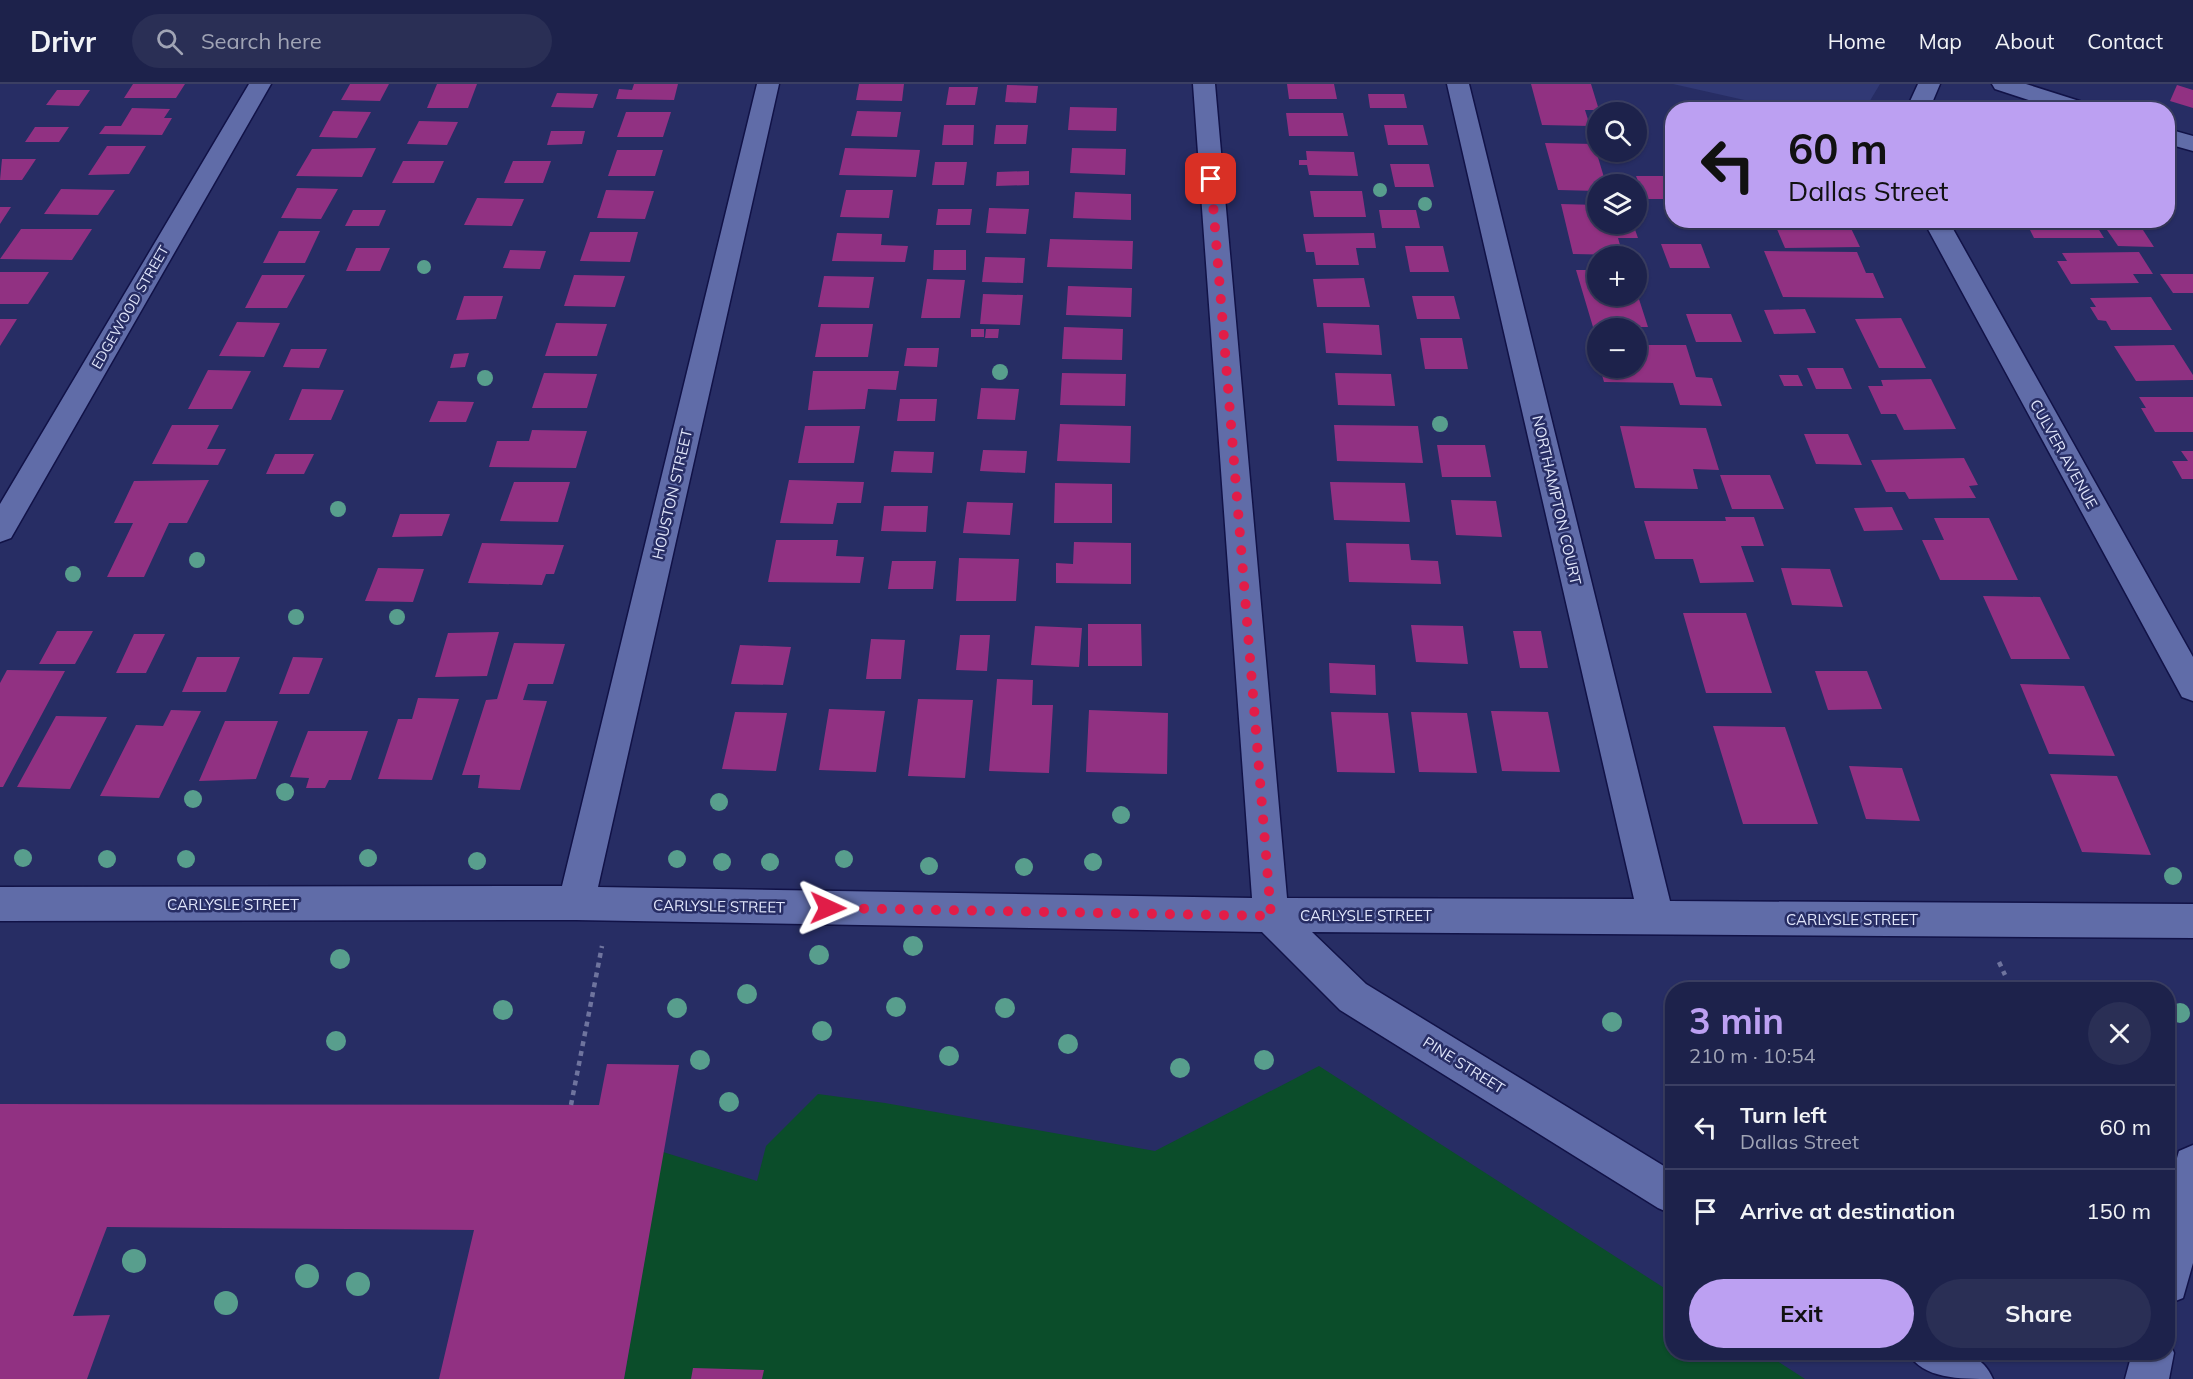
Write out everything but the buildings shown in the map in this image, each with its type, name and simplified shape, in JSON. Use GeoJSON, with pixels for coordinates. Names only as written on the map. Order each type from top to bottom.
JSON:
{"type":"FeatureCollection","features":[{"type":"Feature","properties":{"kind":"street","name":"EDGEWOOD STREET"},"geometry":{"type":"LineString","coordinates":[[0,530],[260,84]]}},
{"type":"Feature","properties":{"kind":"street","name":"HOUSTON STREET"},"geometry":{"type":"LineString","coordinates":[[576,903],[768,84]]}},
{"type":"Feature","properties":{"kind":"street"},"geometry":{"type":"LineString","coordinates":[[1204,84],[1271,916]]}},
{"type":"Feature","properties":{"kind":"street","name":"NORTHAMPTON COURT"},"geometry":{"type":"LineString","coordinates":[[1458,84],[1656,916]]}},
{"type":"Feature","properties":{"kind":"street"},"geometry":{"type":"LineString","coordinates":[[1921,102],[1929,84]]}},
{"type":"Feature","properties":{"kind":"street"},"geometry":{"type":"LineString","coordinates":[[2003,84],[2059,102]]}},
{"type":"Feature","properties":{"kind":"street"},"geometry":{"type":"LineString","coordinates":[[2175,138],[2193,144]]}},
{"type":"Feature","properties":{"kind":"street","name":"CULVER AVENUE"},"geometry":{"type":"LineString","coordinates":[[1939,228],[2193,687]]}},
{"type":"Feature","properties":{"kind":"street","name":"CARLYSLE STREET"},"geometry":{"type":"LineString","coordinates":[[0,904],[576,903],[1271,916],[1656,916],[2193,921]]}},
{"type":"Feature","properties":{"kind":"street","name":"PINE STREET"},"geometry":{"type":"LineString","coordinates":[[1271,916],[1353,997],[1665,1190]]}},
{"type":"Feature","properties":{"kind":"street"},"geometry":{"type":"LineString","coordinates":[[2175,1250],[2193,1165]]}},
{"type":"Feature","properties":{"kind":"street"},"geometry":{"type":"LineString","coordinates":[[1940,1360],[1971,1379]]}},
{"type":"Feature","properties":{"kind":"street"},"geometry":{"type":"LineString","coordinates":[[2148,1379],[2152,1360]]}},
{"type":"Feature","properties":{"kind":"path"},"geometry":{"type":"LineString","coordinates":[[571,1105],[604,937]]}},
{"type":"Feature","properties":{"kind":"shaded area"},"geometry":{"type":"Polygon","coordinates":[[[1673,84],[1880,84],[1869,102],[1753,102],[1673,84]]]}},
{"type":"Feature","properties":{"kind":"green space"},"geometry":{"type":"Polygon","coordinates":[[[1319,1066],[1665,1288],[1665,1360],[1776,1360],[1805,1379],[624,1379],[663,1152],[757,1181],[766,1146],[818,1094],[885,1103],[1155,1151],[1319,1066]]]}},
{"type":"Feature","properties":{"kind":"route"},"geometry":{"type":"LineString","coordinates":[[828,908],[1271,916],[1211,179]]}}]}
